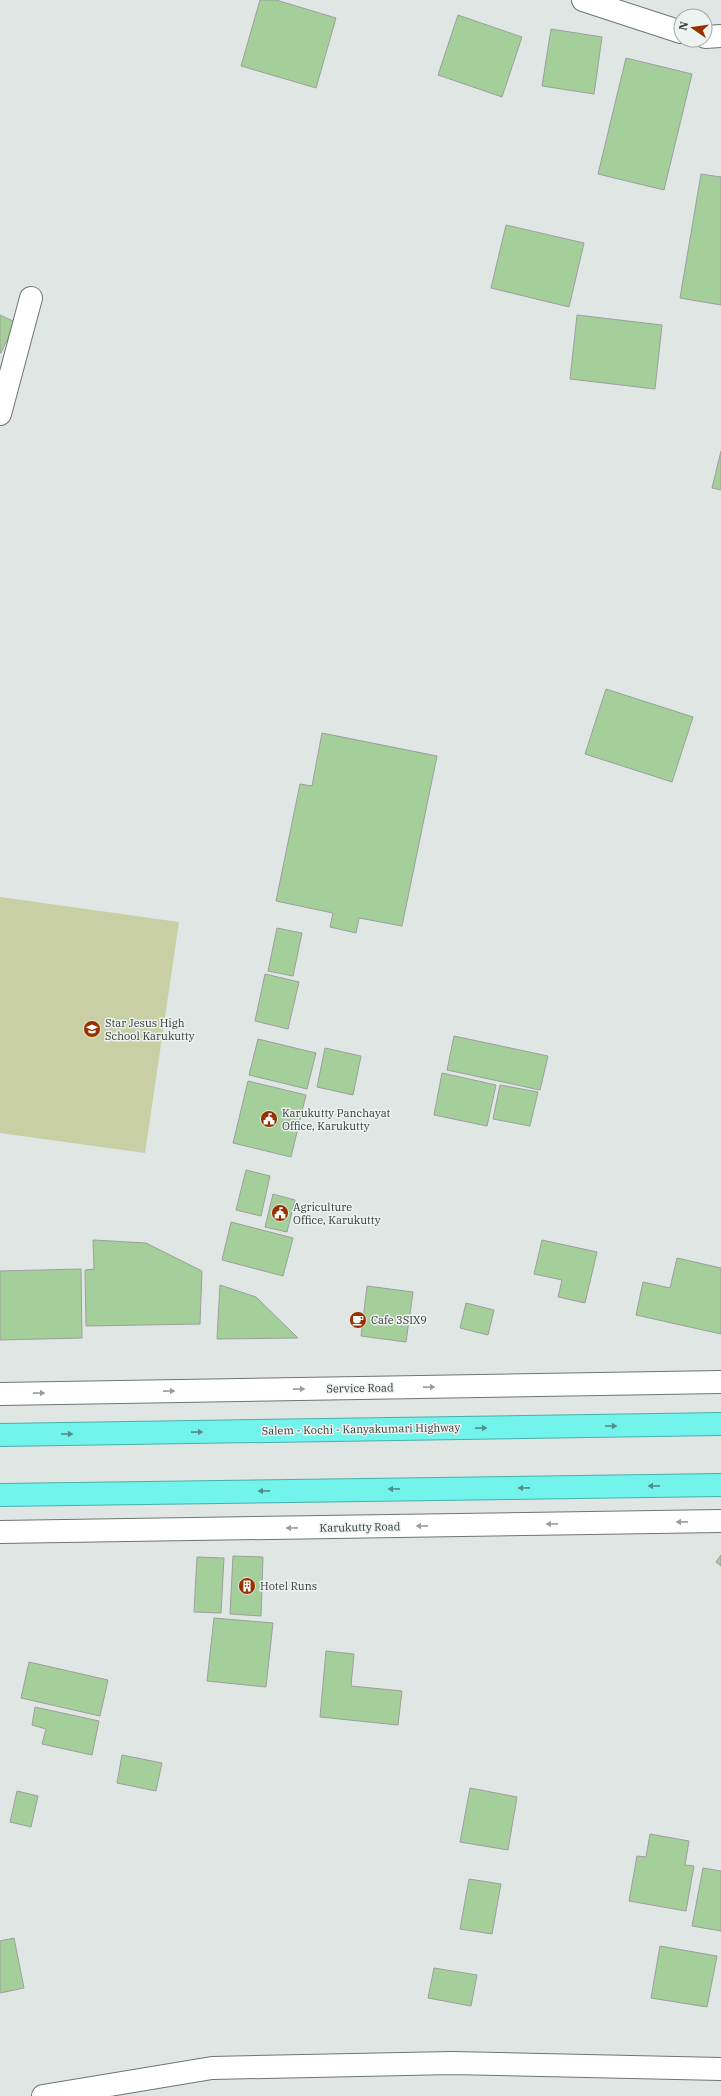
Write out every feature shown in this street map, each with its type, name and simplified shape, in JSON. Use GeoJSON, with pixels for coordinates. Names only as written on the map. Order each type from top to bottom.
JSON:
{"type":"FeatureCollection","features":[{"type":"Feature","properties":{"kind":"highway","name":"Salem - Kochi - Kanyakumari Highway"},"geometry":{"type":"LineString","coordinates":[[0,1435],[721,1424]]}},
{"type":"Feature","properties":{"kind":"highway"},"geometry":{"type":"LineString","coordinates":[[0,1495],[721,1485]]}},
{"type":"Feature","properties":{"kind":"street"},"geometry":{"type":"LineString","coordinates":[[584,0],[673,29]]}},
{"type":"Feature","properties":{"kind":"street"},"geometry":{"type":"LineString","coordinates":[[0,414],[31,298]]}},
{"type":"Feature","properties":{"kind":"street","name":"Service Road"},"geometry":{"type":"LineString","coordinates":[[0,1394],[721,1382]]}},
{"type":"Feature","properties":{"kind":"street","name":"Karukutty Road"},"geometry":{"type":"LineString","coordinates":[[0,1532],[721,1521]]}},
{"type":"Feature","properties":{"kind":"street"},"geometry":{"type":"LineString","coordinates":[[43,2096],[212,2068],[452,2063],[721,2068]]}},
{"type":"Feature","properties":{"kind":"green space","name":"Star Jesus High School Karukutty"},"geometry":{"type":"Polygon","coordinates":[[[0,897],[179,922],[145,1153],[0,1133],[0,897]]]}},
{"type":"Feature","properties":{"kind":"building"},"geometry":{"type":"Polygon","coordinates":[[[260,0],[276,0],[336,18],[316,88],[241,66],[260,0]]]}},
{"type":"Feature","properties":{"kind":"building"},"geometry":{"type":"Polygon","coordinates":[[[458,15],[522,37],[502,97],[438,75],[458,15]]]}},
{"type":"Feature","properties":{"kind":"building"},"geometry":{"type":"Polygon","coordinates":[[[551,29],[602,37],[594,94],[542,86],[551,29]]]}},
{"type":"Feature","properties":{"kind":"building"},"geometry":{"type":"Polygon","coordinates":[[[626,58],[692,74],[664,190],[598,174],[626,58]]]}},
{"type":"Feature","properties":{"kind":"building"},"geometry":{"type":"Polygon","coordinates":[[[701,174],[721,177],[721,305],[680,298],[701,174]]]}},
{"type":"Feature","properties":{"kind":"building"},"geometry":{"type":"Polygon","coordinates":[[[506,225],[584,243],[569,307],[491,288],[506,225]]]}},
{"type":"Feature","properties":{"kind":"building"},"geometry":{"type":"Polygon","coordinates":[[[0,315],[15,322],[1,353],[0,353],[0,315]]]}},
{"type":"Feature","properties":{"kind":"building"},"geometry":{"type":"Polygon","coordinates":[[[577,315],[662,325],[655,389],[570,379],[577,315]]]}},
{"type":"Feature","properties":{"kind":"building"},"geometry":{"type":"Polygon","coordinates":[[[721,451],[721,490],[712,488],[721,451]]]}},
{"type":"Feature","properties":{"kind":"building"},"geometry":{"type":"Polygon","coordinates":[[[606,689],[693,717],[672,782],[585,754],[606,689]]]}},
{"type":"Feature","properties":{"kind":"building"},"geometry":{"type":"Polygon","coordinates":[[[322,733],[437,756],[402,926],[359,918],[356,933],[330,927],[333,913],[276,901],[300,784],[312,786],[322,733]]]}},
{"type":"Feature","properties":{"kind":"building"},"geometry":{"type":"Polygon","coordinates":[[[277,928],[302,933],[293,976],[268,971],[277,928]]]}},
{"type":"Feature","properties":{"kind":"building"},"geometry":{"type":"Polygon","coordinates":[[[265,974],[299,982],[288,1029],[255,1021],[265,974]]]}},
{"type":"Feature","properties":{"kind":"building"},"geometry":{"type":"Polygon","coordinates":[[[454,1036],[548,1056],[540,1090],[447,1070],[454,1036]]]}},
{"type":"Feature","properties":{"kind":"building"},"geometry":{"type":"Polygon","coordinates":[[[258,1039],[316,1053],[307,1089],[249,1075],[258,1039]]]}},
{"type":"Feature","properties":{"kind":"building"},"geometry":{"type":"Polygon","coordinates":[[[325,1048],[361,1056],[353,1095],[317,1087],[325,1048]]]}},
{"type":"Feature","properties":{"kind":"building"},"geometry":{"type":"Polygon","coordinates":[[[442,1073],[496,1085],[487,1126],[434,1115],[442,1073]]]}},
{"type":"Feature","properties":{"kind":"building","name":"Karukutty Panchayat Office, Karukutty"},"geometry":{"type":"Polygon","coordinates":[[[248,1081],[306,1095],[291,1157],[233,1143],[248,1081]]]}},
{"type":"Feature","properties":{"kind":"building"},"geometry":{"type":"Polygon","coordinates":[[[500,1085],[538,1092],[530,1126],[493,1119],[500,1085]]]}},
{"type":"Feature","properties":{"kind":"building"},"geometry":{"type":"Polygon","coordinates":[[[246,1170],[270,1176],[261,1216],[236,1210],[246,1170]]]}},
{"type":"Feature","properties":{"kind":"building","name":"Agriculture Office, Karukutty"},"geometry":{"type":"Polygon","coordinates":[[[273,1194],[295,1200],[287,1232],[265,1227],[273,1194]]]}},
{"type":"Feature","properties":{"kind":"building"},"geometry":{"type":"Polygon","coordinates":[[[231,1222],[293,1238],[283,1276],[222,1260],[231,1222]]]}},
{"type":"Feature","properties":{"kind":"building"},"geometry":{"type":"Polygon","coordinates":[[[93,1240],[146,1243],[202,1271],[200,1324],[86,1326],[85,1270],[94,1269],[93,1240]]]}},
{"type":"Feature","properties":{"kind":"building"},"geometry":{"type":"Polygon","coordinates":[[[542,1240],[597,1252],[585,1303],[558,1297],[562,1280],[534,1274],[542,1240]]]}},
{"type":"Feature","properties":{"kind":"building"},"geometry":{"type":"Polygon","coordinates":[[[677,1258],[721,1268],[721,1334],[636,1315],[643,1282],[670,1288],[677,1258]]]}},
{"type":"Feature","properties":{"kind":"building"},"geometry":{"type":"Polygon","coordinates":[[[81,1269],[82,1338],[0,1340],[0,1271],[81,1269]]]}},
{"type":"Feature","properties":{"kind":"building"},"geometry":{"type":"Polygon","coordinates":[[[220,1285],[256,1297],[298,1338],[217,1339],[220,1285]]]}},
{"type":"Feature","properties":{"kind":"building"},"geometry":{"type":"Polygon","coordinates":[[[367,1286],[413,1292],[406,1342],[361,1336],[367,1286]]]}},
{"type":"Feature","properties":{"kind":"building"},"geometry":{"type":"Polygon","coordinates":[[[466,1303],[494,1310],[488,1335],[460,1328],[466,1303]]]}},
{"type":"Feature","properties":{"kind":"building"},"geometry":{"type":"Polygon","coordinates":[[[721,1555],[721,1566],[716,1562],[721,1555]]]}},
{"type":"Feature","properties":{"kind":"building","name":"Hotel Runs"},"geometry":{"type":"Polygon","coordinates":[[[233,1556],[263,1557],[261,1616],[230,1614],[233,1556]]]}},
{"type":"Feature","properties":{"kind":"building"},"geometry":{"type":"Polygon","coordinates":[[[197,1557],[224,1558],[221,1613],[194,1612],[197,1557]]]}},
{"type":"Feature","properties":{"kind":"building"},"geometry":{"type":"Polygon","coordinates":[[[214,1618],[273,1623],[266,1687],[207,1681],[214,1618]]]}},
{"type":"Feature","properties":{"kind":"building"},"geometry":{"type":"Polygon","coordinates":[[[326,1651],[354,1654],[351,1686],[402,1691],[398,1725],[320,1717],[326,1651]]]}},
{"type":"Feature","properties":{"kind":"building"},"geometry":{"type":"Polygon","coordinates":[[[29,1662],[108,1680],[100,1716],[21,1698],[29,1662]]]}},
{"type":"Feature","properties":{"kind":"building"},"geometry":{"type":"Polygon","coordinates":[[[35,1707],[99,1721],[92,1755],[42,1744],[46,1729],[32,1725],[35,1707]]]}},
{"type":"Feature","properties":{"kind":"building"},"geometry":{"type":"Polygon","coordinates":[[[122,1755],[162,1763],[156,1791],[117,1783],[122,1755]]]}},
{"type":"Feature","properties":{"kind":"building"},"geometry":{"type":"Polygon","coordinates":[[[470,1788],[517,1797],[508,1850],[460,1842],[470,1788]]]}},
{"type":"Feature","properties":{"kind":"building"},"geometry":{"type":"Polygon","coordinates":[[[17,1791],[38,1796],[31,1827],[10,1822],[17,1791]]]}},
{"type":"Feature","properties":{"kind":"building"},"geometry":{"type":"Polygon","coordinates":[[[650,1834],[689,1841],[685,1865],[694,1866],[686,1911],[629,1901],[637,1856],[646,1857],[650,1834]]]}},
{"type":"Feature","properties":{"kind":"building"},"geometry":{"type":"Polygon","coordinates":[[[703,1868],[721,1871],[721,1931],[692,1926],[703,1868]]]}},
{"type":"Feature","properties":{"kind":"building"},"geometry":{"type":"Polygon","coordinates":[[[469,1879],[501,1884],[492,1934],[460,1929],[469,1879]]]}},
{"type":"Feature","properties":{"kind":"building"},"geometry":{"type":"Polygon","coordinates":[[[14,1938],[24,1988],[0,1993],[0,1941],[14,1938]]]}},
{"type":"Feature","properties":{"kind":"building"},"geometry":{"type":"Polygon","coordinates":[[[660,1946],[717,1956],[707,2007],[651,1998],[660,1946]]]}},
{"type":"Feature","properties":{"kind":"building"},"geometry":{"type":"Polygon","coordinates":[[[434,1968],[477,1975],[471,2006],[428,1998],[434,1968]]]}},
{"type":"Feature","properties":{"kind":"place","name":"Star Jesus High School Karukutty"},"geometry":{"type":"Point","coordinates":[92,1029]}},
{"type":"Feature","properties":{"kind":"place","name":"Karukutty Panchayat Office, Karukutty"},"geometry":{"type":"Point","coordinates":[269,1119]}},
{"type":"Feature","properties":{"kind":"place","name":"Agriculture Office, Karukutty"},"geometry":{"type":"Point","coordinates":[280,1213]}},
{"type":"Feature","properties":{"kind":"place","name":"Cafe 3SIX9"},"geometry":{"type":"Point","coordinates":[358,1320]}},
{"type":"Feature","properties":{"kind":"place","name":"Hotel Runs"},"geometry":{"type":"Point","coordinates":[247,1586]}}]}
